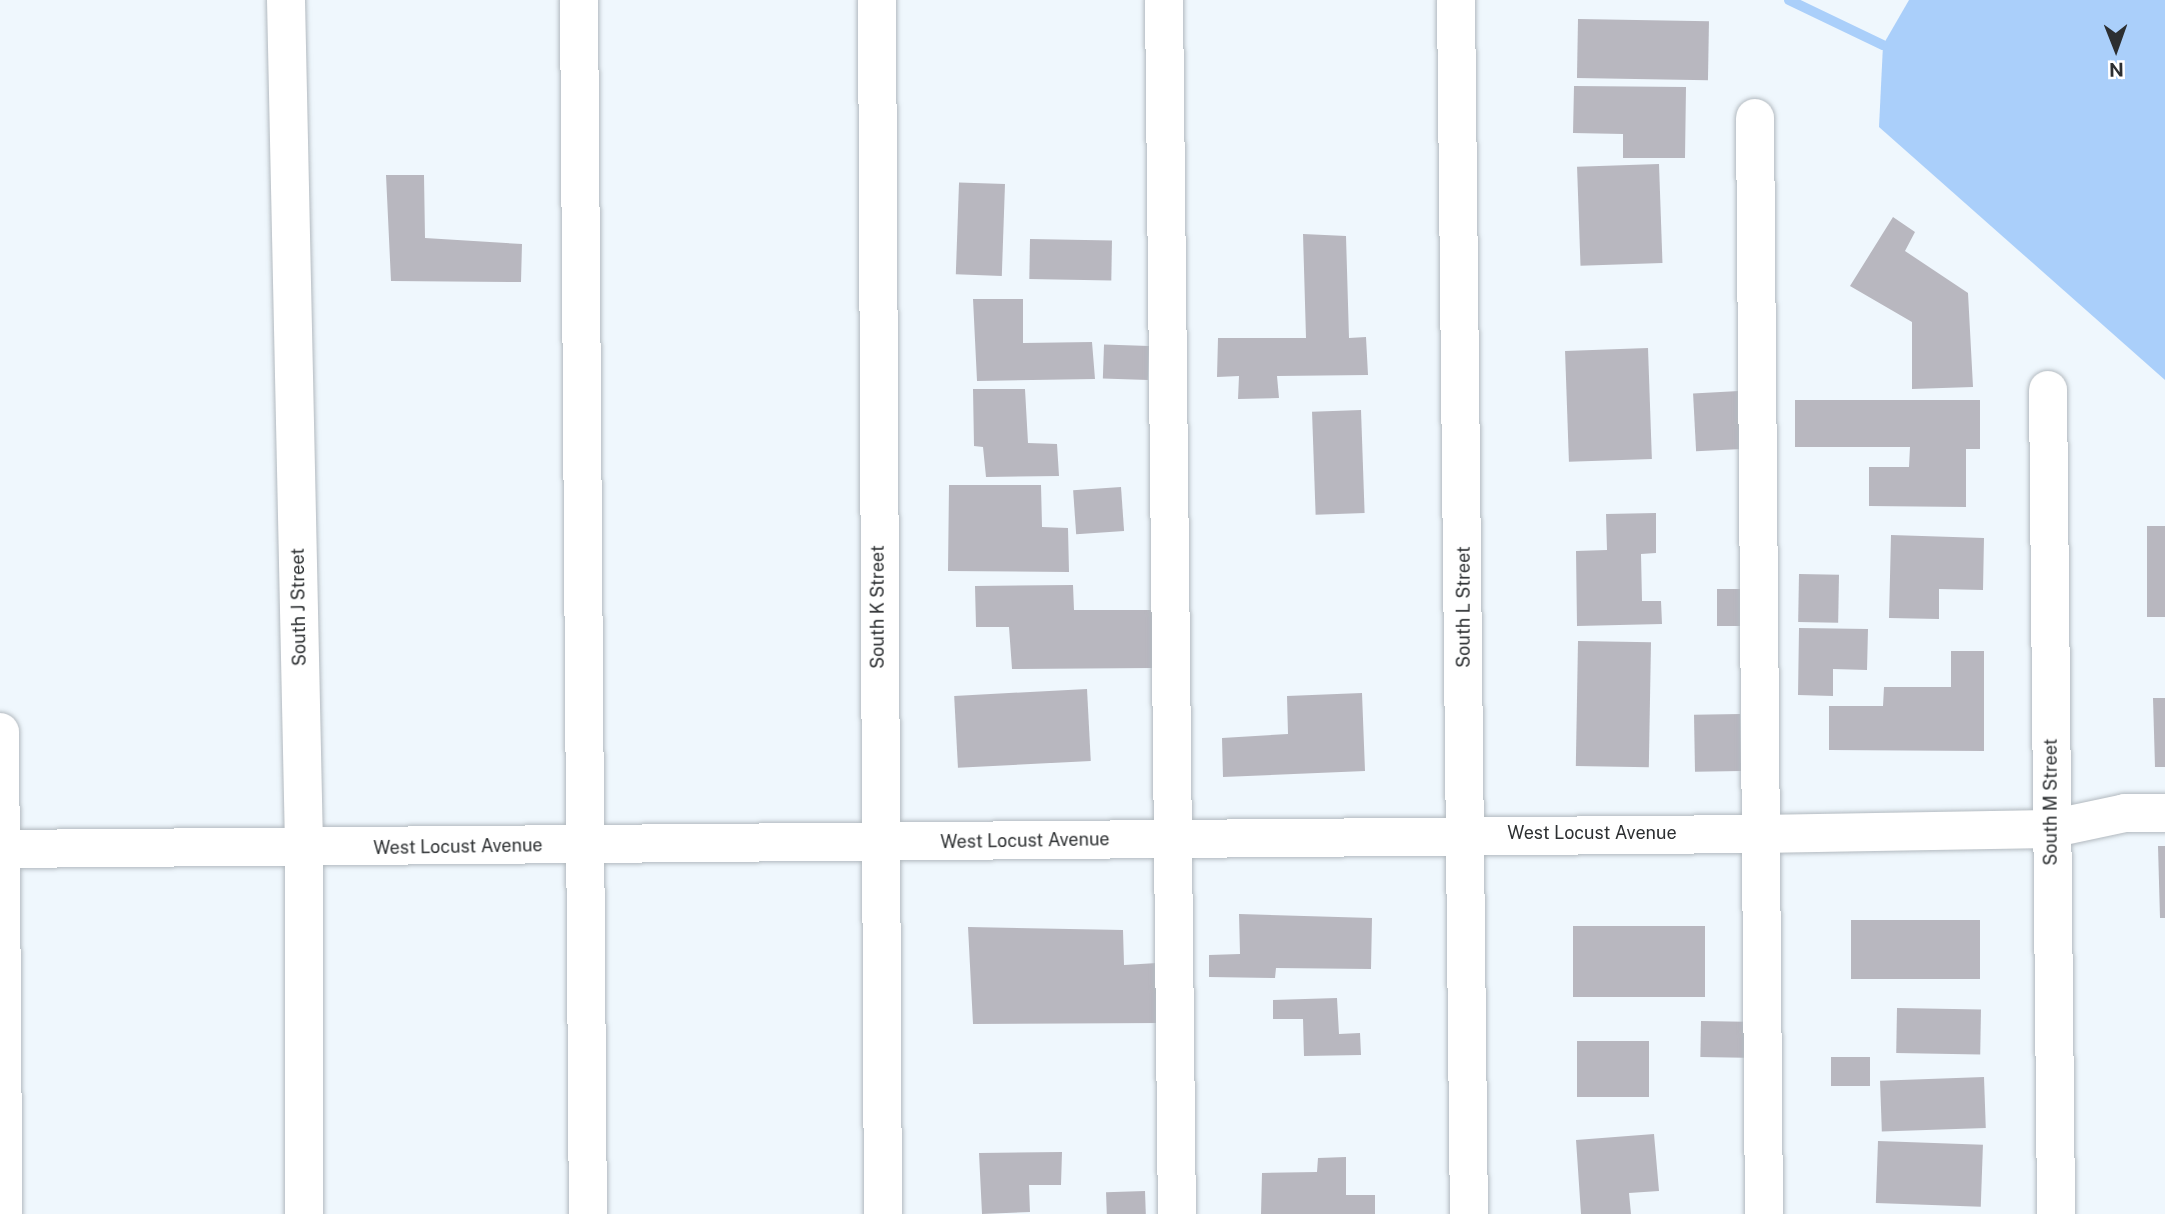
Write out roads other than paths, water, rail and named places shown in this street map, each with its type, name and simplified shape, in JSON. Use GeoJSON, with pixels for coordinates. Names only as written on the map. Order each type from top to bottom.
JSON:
{"type":"FeatureCollection","features":[{"type":"Feature","properties":{"kind":"street","name":"South J Street"},"geometry":{"type":"LineString","coordinates":[[286,0],[304,848],[303,1214]]}},
{"type":"Feature","properties":{"kind":"street"},"geometry":{"type":"LineString","coordinates":[[579,0],[589,1214]]}},
{"type":"Feature","properties":{"kind":"street","name":"South K Street"},"geometry":{"type":"LineString","coordinates":[[877,0],[879,843],[883,1214]]}},
{"type":"Feature","properties":{"kind":"street"},"geometry":{"type":"LineString","coordinates":[[1164,0],[1177,1214]]}},
{"type":"Feature","properties":{"kind":"street","name":"South L Street"},"geometry":{"type":"LineString","coordinates":[[1456,0],[1469,1214]]}},
{"type":"Feature","properties":{"kind":"street"},"geometry":{"type":"LineString","coordinates":[[1755,118],[1764,1214]]}},
{"type":"Feature","properties":{"kind":"street","name":"South M Street"},"geometry":{"type":"LineString","coordinates":[[2048,390],[2050,829],[2056,1214]]}},
{"type":"Feature","properties":{"kind":"street"},"geometry":{"type":"LineString","coordinates":[[0,732],[4,1214]]}},
{"type":"Feature","properties":{"kind":"street","name":"West Locust Avenue"},"geometry":{"type":"LineString","coordinates":[[1,849],[1172,840],[1466,833],[1759,834],[2050,829],[2126,813],[2165,813]]}},
{"type":"Feature","properties":{"kind":"water"},"geometry":{"type":"Polygon","coordinates":[[[1909,0],[2165,0],[2165,380],[1879,127],[1883,45],[1909,0]]]}},
{"type":"Feature","properties":{"kind":"waterway"},"geometry":{"type":"LineString","coordinates":[[1789,0],[1883,45]]}}]}
